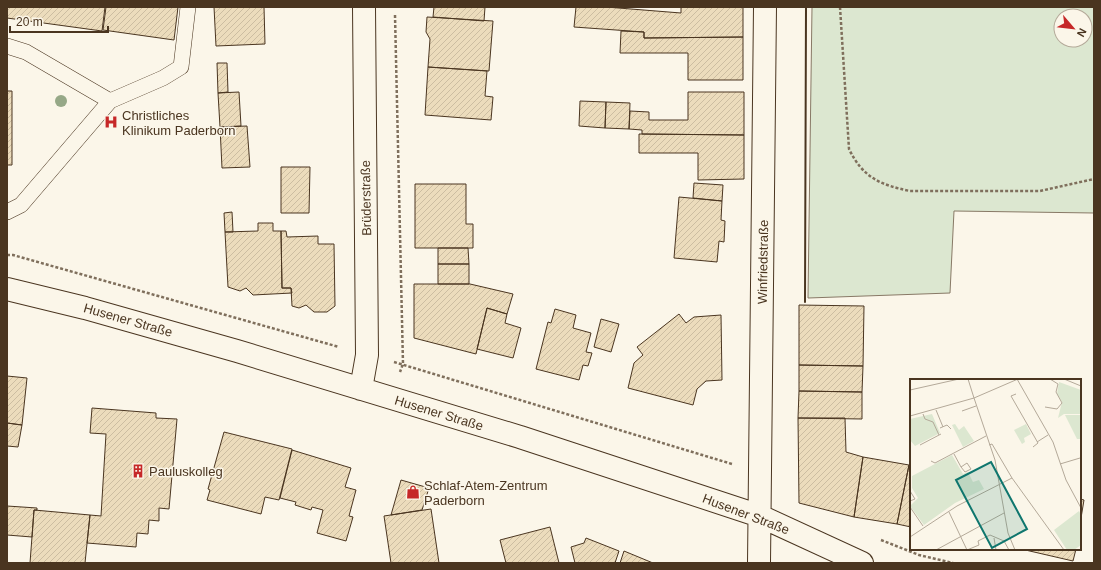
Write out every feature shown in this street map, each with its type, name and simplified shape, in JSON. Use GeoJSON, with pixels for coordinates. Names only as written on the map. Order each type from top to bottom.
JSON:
{"type":"FeatureCollection","features":[{"type":"Feature","properties":{"kind":"street","name":"Brüderstraße"},"geometry":{"type":"LineString","coordinates":[[361,389],[367,355],[364,7]]}},
{"type":"Feature","properties":{"kind":"street","name":"Winfriedstraße"},"geometry":{"type":"LineString","coordinates":[[759,563],[765,7]]}},
{"type":"Feature","properties":{"kind":"street","name":"Husener Straße"},"geometry":{"type":"LineString","coordinates":[[7,288],[85,308],[520,437],[760,516],[862,563]]}},
{"type":"Feature","properties":{"kind":"lane"},"geometry":{"type":"LineString","coordinates":[[7,212],[20,205],[110,101],[163,78],[181,67],[188,7]]}},
{"type":"Feature","properties":{"kind":"lane"},"geometry":{"type":"LineString","coordinates":[[7,46],[26,52],[110,101]]}},
{"type":"Feature","properties":{"kind":"path"},"geometry":{"type":"LineString","coordinates":[[393,399],[403,364],[394,7]]}},
{"type":"Feature","properties":{"kind":"path"},"geometry":{"type":"LineString","coordinates":[[840,7],[849,149],[856,163],[866,175],[891,187],[910,191],[1040,191],[1094,179]]}},
{"type":"Feature","properties":{"kind":"green space"},"geometry":{"type":"Polygon","coordinates":[[[812,7],[1094,7],[1094,213],[954,211],[950,293],[808,298],[812,7]]]}},
{"type":"Feature","properties":{"kind":"building"},"geometry":{"type":"Polygon","coordinates":[[[7,7],[105,7],[102,31],[7,18],[7,7]]]}},
{"type":"Feature","properties":{"kind":"building"},"geometry":{"type":"Polygon","coordinates":[[[106,7],[178,7],[174,40],[103,30],[106,7]]]}},
{"type":"Feature","properties":{"kind":"building"},"geometry":{"type":"Polygon","coordinates":[[[214,7],[264,7],[265,44],[216,46],[214,7]]]}},
{"type":"Feature","properties":{"kind":"building"},"geometry":{"type":"Polygon","coordinates":[[[434,7],[485,7],[484,21],[433,17],[434,7]]]}},
{"type":"Feature","properties":{"kind":"building"},"geometry":{"type":"Polygon","coordinates":[[[576,7],[606,7],[681,13],[681,7],[743,7],[743,37],[644,38],[644,32],[574,27],[576,7]]]}},
{"type":"Feature","properties":{"kind":"building"},"geometry":{"type":"Polygon","coordinates":[[[427,17],[493,21],[489,71],[428,67],[430,39],[426,32],[427,17]]]}},
{"type":"Feature","properties":{"kind":"building"},"geometry":{"type":"Polygon","coordinates":[[[621,31],[644,32],[644,38],[743,37],[743,80],[688,80],[688,53],[620,53],[621,31]]]}},
{"type":"Feature","properties":{"kind":"building"},"geometry":{"type":"Polygon","coordinates":[[[217,63],[227,63],[228,92],[218,93],[217,63]]]}},
{"type":"Feature","properties":{"kind":"building"},"geometry":{"type":"Polygon","coordinates":[[[428,67],[487,71],[485,96],[493,97],[491,120],[425,115],[428,67]]]}},
{"type":"Feature","properties":{"kind":"building"},"geometry":{"type":"Polygon","coordinates":[[[7,91],[12,91],[12,165],[7,165],[7,91]]]}},
{"type":"Feature","properties":{"kind":"building"},"geometry":{"type":"Polygon","coordinates":[[[239,92],[241,126],[220,127],[218,93],[239,92]]]}},
{"type":"Feature","properties":{"kind":"building"},"geometry":{"type":"Polygon","coordinates":[[[688,92],[744,92],[744,135],[642,134],[642,130],[629,129],[630,111],[649,112],[649,120],[688,120],[688,92]]]}},
{"type":"Feature","properties":{"kind":"building"},"geometry":{"type":"Polygon","coordinates":[[[580,101],[606,102],[605,128],[579,126],[580,101]]]}},
{"type":"Feature","properties":{"kind":"building"},"geometry":{"type":"Polygon","coordinates":[[[606,102],[630,103],[629,129],[605,128],[606,102]]]}},
{"type":"Feature","properties":{"kind":"building"},"geometry":{"type":"Polygon","coordinates":[[[247,126],[250,167],[222,168],[220,127],[247,126]]]}},
{"type":"Feature","properties":{"kind":"building"},"geometry":{"type":"Polygon","coordinates":[[[639,134],[744,135],[744,179],[698,180],[698,153],[639,153],[639,134]]]}},
{"type":"Feature","properties":{"kind":"building"},"geometry":{"type":"Polygon","coordinates":[[[281,167],[310,167],[309,213],[281,213],[281,167]]]}},
{"type":"Feature","properties":{"kind":"building"},"geometry":{"type":"Polygon","coordinates":[[[694,183],[723,185],[722,201],[693,198],[694,183]]]}},
{"type":"Feature","properties":{"kind":"building"},"geometry":{"type":"Polygon","coordinates":[[[415,184],[466,184],[466,224],[473,224],[473,248],[415,248],[415,184]]]}},
{"type":"Feature","properties":{"kind":"building"},"geometry":{"type":"Polygon","coordinates":[[[679,197],[722,201],[721,220],[725,221],[724,242],[719,241],[717,262],[674,258],[679,197]]]}},
{"type":"Feature","properties":{"kind":"building"},"geometry":{"type":"Polygon","coordinates":[[[232,212],[233,232],[225,232],[224,213],[232,212]]]}},
{"type":"Feature","properties":{"kind":"building"},"geometry":{"type":"Polygon","coordinates":[[[258,223],[273,223],[273,231],[281,231],[282,288],[291,288],[292,293],[253,295],[246,288],[240,291],[228,287],[225,232],[258,231],[258,223]]]}},
{"type":"Feature","properties":{"kind":"building"},"geometry":{"type":"Polygon","coordinates":[[[281,231],[286,231],[287,237],[318,236],[318,244],[334,244],[335,306],[327,312],[314,312],[306,305],[299,308],[292,306],[291,288],[282,288],[281,231]]]}},
{"type":"Feature","properties":{"kind":"building"},"geometry":{"type":"Polygon","coordinates":[[[438,248],[468,248],[469,264],[438,264],[438,248]]]}},
{"type":"Feature","properties":{"kind":"building"},"geometry":{"type":"Polygon","coordinates":[[[438,264],[469,264],[469,284],[438,284],[438,264]]]}},
{"type":"Feature","properties":{"kind":"building"},"geometry":{"type":"Polygon","coordinates":[[[414,284],[470,284],[513,294],[507,314],[487,308],[476,354],[414,338],[414,284]]]}},
{"type":"Feature","properties":{"kind":"building"},"geometry":{"type":"Polygon","coordinates":[[[799,305],[864,306],[863,366],[799,365],[799,305]]]}},
{"type":"Feature","properties":{"kind":"building"},"geometry":{"type":"Polygon","coordinates":[[[487,308],[507,314],[505,323],[521,328],[513,358],[477,349],[487,308]]]}},
{"type":"Feature","properties":{"kind":"building"},"geometry":{"type":"Polygon","coordinates":[[[555,309],[576,315],[573,328],[591,333],[586,352],[592,353],[588,366],[583,365],[579,380],[536,369],[548,322],[551,323],[555,309]]]}},
{"type":"Feature","properties":{"kind":"building"},"geometry":{"type":"Polygon","coordinates":[[[679,314],[686,323],[694,317],[721,315],[722,380],[706,381],[697,389],[693,405],[628,388],[634,363],[643,355],[637,347],[679,314]]]}},
{"type":"Feature","properties":{"kind":"building"},"geometry":{"type":"Polygon","coordinates":[[[601,319],[619,324],[611,352],[594,347],[601,319]]]}},
{"type":"Feature","properties":{"kind":"building"},"geometry":{"type":"Polygon","coordinates":[[[799,365],[863,366],[862,392],[799,391],[799,365]]]}},
{"type":"Feature","properties":{"kind":"building"},"geometry":{"type":"Polygon","coordinates":[[[7,376],[27,378],[22,425],[7,423],[7,376]]]}},
{"type":"Feature","properties":{"kind":"building"},"geometry":{"type":"Polygon","coordinates":[[[799,391],[862,392],[862,419],[798,418],[799,391]]]}},
{"type":"Feature","properties":{"kind":"building","name":"Pauluskolleg"},"geometry":{"type":"Polygon","coordinates":[[[92,408],[156,413],[156,418],[177,419],[169,509],[159,508],[159,521],[149,520],[148,534],[137,533],[136,547],[87,543],[90,515],[101,516],[106,434],[90,433],[92,408]]]}},
{"type":"Feature","properties":{"kind":"building"},"geometry":{"type":"Polygon","coordinates":[[[798,418],[845,418],[846,452],[863,457],[854,517],[799,503],[798,418]]]}},
{"type":"Feature","properties":{"kind":"building"},"geometry":{"type":"Polygon","coordinates":[[[7,423],[22,425],[18,447],[7,446],[7,423]]]}},
{"type":"Feature","properties":{"kind":"building"},"geometry":{"type":"Polygon","coordinates":[[[224,432],[292,449],[279,500],[265,497],[261,514],[207,500],[210,490],[208,489],[224,432]]]}},
{"type":"Feature","properties":{"kind":"building"},"geometry":{"type":"Polygon","coordinates":[[[292,450],[351,468],[345,487],[356,490],[349,516],[353,517],[346,541],[317,533],[323,510],[312,507],[311,510],[295,505],[296,502],[280,498],[292,450]]]}},
{"type":"Feature","properties":{"kind":"building"},"geometry":{"type":"Polygon","coordinates":[[[863,457],[909,465],[897,524],[854,517],[863,457]]]}},
{"type":"Feature","properties":{"kind":"building"},"geometry":{"type":"Polygon","coordinates":[[[909,465],[910,527],[897,524],[909,465]]]}},
{"type":"Feature","properties":{"kind":"building"},"geometry":{"type":"Polygon","coordinates":[[[401,480],[429,488],[422,510],[391,515],[401,480]]]}},
{"type":"Feature","properties":{"kind":"building"},"geometry":{"type":"Polygon","coordinates":[[[1081,499],[1084,500],[1081,518],[1081,499]]]}},
{"type":"Feature","properties":{"kind":"building"},"geometry":{"type":"Polygon","coordinates":[[[7,506],[37,508],[37,510],[34,510],[32,537],[7,535],[7,506]]]}},
{"type":"Feature","properties":{"kind":"building"},"geometry":{"type":"Polygon","coordinates":[[[431,509],[439,563],[391,563],[384,516],[431,509]]]}},
{"type":"Feature","properties":{"kind":"building"},"geometry":{"type":"Polygon","coordinates":[[[34,510],[90,515],[85,563],[30,563],[34,510]]]}},
{"type":"Feature","properties":{"kind":"building"},"geometry":{"type":"Polygon","coordinates":[[[550,527],[559,563],[506,563],[500,540],[550,527]]]}},
{"type":"Feature","properties":{"kind":"building"},"geometry":{"type":"Polygon","coordinates":[[[586,538],[619,551],[615,563],[575,563],[571,547],[584,543],[586,538]]]}},
{"type":"Feature","properties":{"kind":"building"},"geometry":{"type":"Polygon","coordinates":[[[1025,550],[1076,550],[1073,561],[1025,550]]]}},
{"type":"Feature","properties":{"kind":"building"},"geometry":{"type":"Polygon","coordinates":[[[624,551],[653,563],[620,563],[624,551]]]}},
{"type":"Feature","properties":{"kind":"wall"},"geometry":{"type":"LineString","coordinates":[[805,302],[806,7]]}},
{"type":"Feature","properties":{"kind":"place","name":"Christliches Klinikum Paderborn"},"geometry":{"type":"Point","coordinates":[111,122]}},
{"type":"Feature","properties":{"kind":"place","name":"Pauluskolleg"},"geometry":{"type":"Point","coordinates":[138,471]}},
{"type":"Feature","properties":{"kind":"place","name":"Schlaf-Atem-Zentrum Paderborn"},"geometry":{"type":"Point","coordinates":[413,492]}}]}
